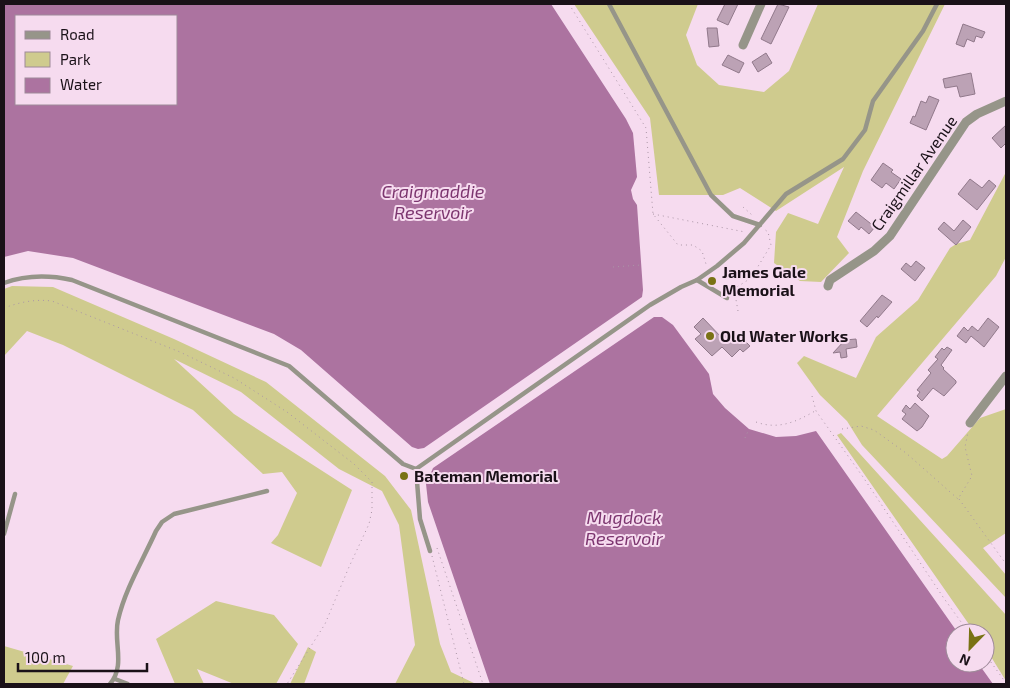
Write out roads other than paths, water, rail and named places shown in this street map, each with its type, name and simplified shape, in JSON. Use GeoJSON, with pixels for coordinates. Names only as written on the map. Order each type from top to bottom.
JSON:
{"type":"FeatureCollection","features":[{"type":"Feature","properties":{"kind":"street"},"geometry":{"type":"LineString","coordinates":[[743,45],[762,4]]}},
{"type":"Feature","properties":{"kind":"street","name":"Craigmillar Avenue"},"geometry":{"type":"LineString","coordinates":[[828,286],[830,280],[874,251],[890,236],[966,122],[977,114],[1006,101]]}},
{"type":"Feature","properties":{"kind":"street"},"geometry":{"type":"LineString","coordinates":[[970,424],[1006,376]]}},
{"type":"Feature","properties":{"kind":"lane"},"geometry":{"type":"LineString","coordinates":[[609,4],[711,195],[733,216],[760,225]]}},
{"type":"Feature","properties":{"kind":"lane"},"geometry":{"type":"LineString","coordinates":[[416,469],[650,305],[697,280],[717,266],[744,243],[786,194],[843,159],[865,130],[873,101],[923,31],[937,4]]}},
{"type":"Feature","properties":{"kind":"lane"},"geometry":{"type":"LineString","coordinates":[[4,283],[36,276],[72,280],[289,366],[403,464],[416,469]]}},
{"type":"Feature","properties":{"kind":"lane"},"geometry":{"type":"LineString","coordinates":[[697,280],[726,298]]}},
{"type":"Feature","properties":{"kind":"lane"},"geometry":{"type":"LineString","coordinates":[[416,469],[420,519],[430,551]]}},
{"type":"Feature","properties":{"kind":"lane"},"geometry":{"type":"LineString","coordinates":[[110,684],[115,679],[119,662],[118,623],[123,603],[156,531],[162,522],[174,514],[267,491]]}},
{"type":"Feature","properties":{"kind":"lane"},"geometry":{"type":"LineString","coordinates":[[4,534],[15,494]]}},
{"type":"Feature","properties":{"kind":"lane"},"geometry":{"type":"LineString","coordinates":[[115,679],[128,684]]}},
{"type":"Feature","properties":{"kind":"water","name":"Craigmaddie Reservoir"},"geometry":{"type":"Polygon","coordinates":[[[4,4],[551,4],[626,119],[633,133],[637,177],[631,190],[637,205],[642,297],[424,448],[412,447],[301,350],[274,334],[73,258],[28,251],[4,257],[4,4]]]}},
{"type":"Feature","properties":{"kind":"water","name":"Mugdock Reservoir"},"geometry":{"type":"Polygon","coordinates":[[[654,317],[662,317],[673,325],[709,374],[713,394],[725,408],[749,429],[776,437],[796,436],[816,431],[951,623],[945,623],[945,673],[985,673],[993,684],[490,684],[428,502],[426,484],[433,468],[654,317]]]}},
{"type":"Feature","properties":{"kind":"place","name":"James Gale Memorial"},"geometry":{"type":"Point","coordinates":[712,281]}},
{"type":"Feature","properties":{"kind":"place","name":"Old Water Works"},"geometry":{"type":"Point","coordinates":[710,336]}},
{"type":"Feature","properties":{"kind":"place","name":"Bateman Memorial"},"geometry":{"type":"Point","coordinates":[404,476]}}]}
